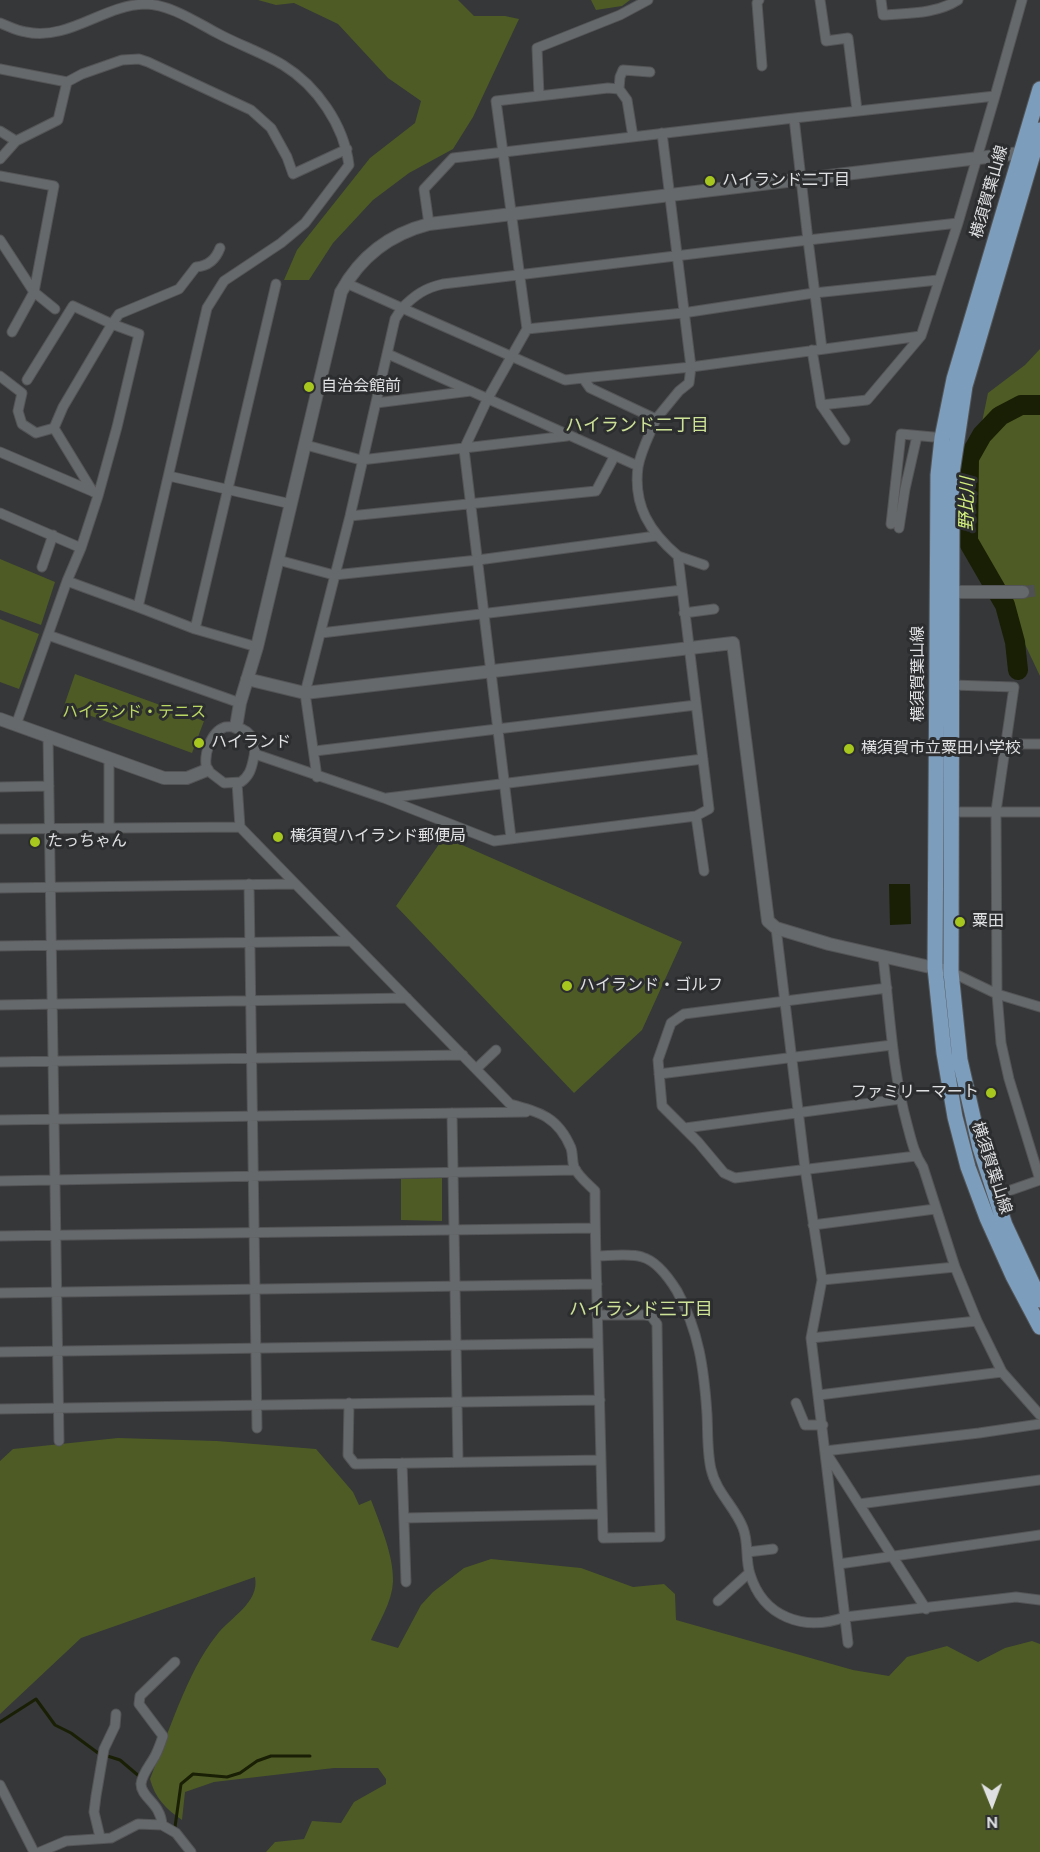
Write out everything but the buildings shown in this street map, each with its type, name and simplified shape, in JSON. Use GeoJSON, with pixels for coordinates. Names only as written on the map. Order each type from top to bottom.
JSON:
{"type":"FeatureCollection","features":[{"type":"Feature","properties":{"kind":"main road","name":"横須賀葉山線"},"geometry":{"type":"LineString","coordinates":[[1040,89],[1026,154],[954,379],[949,439],[953,592],[951,972],[960,1060],[973,1124],[994,1196],[1040,1300]]}},
{"type":"Feature","properties":{"kind":"main road","name":"横須賀葉山線"},"geometry":{"type":"LineString","coordinates":[[1026,154],[1040,130]]}},
{"type":"Feature","properties":{"kind":"main road","name":"横須賀葉山線"},"geometry":{"type":"LineString","coordinates":[[949,439],[938,475],[938,808],[935,968],[944,1053],[955,1117],[968,1167],[987,1218],[1013,1276],[1040,1327]]}},
{"type":"Feature","properties":{"kind":"street"},"geometry":{"type":"LineString","coordinates":[[539,95],[537,48],[620,15],[648,0]]}},
{"type":"Feature","properties":{"kind":"street"},"geometry":{"type":"LineString","coordinates":[[759,0],[757,3],[762,66]]}},
{"type":"Feature","properties":{"kind":"street"},"geometry":{"type":"LineString","coordinates":[[820,0],[826,41],[848,38],[857,110]]}},
{"type":"Feature","properties":{"kind":"street"},"geometry":{"type":"LineString","coordinates":[[881,0],[883,15],[935,10],[947,7],[958,0]]}},
{"type":"Feature","properties":{"kind":"street"},"geometry":{"type":"LineString","coordinates":[[821,405],[867,400],[921,336],[978,158],[1022,0]]}},
{"type":"Feature","properties":{"kind":"street"},"geometry":{"type":"LineString","coordinates":[[0,23],[26,33],[51,32],[74,27],[122,7],[146,4],[168,9],[283,65],[307,85],[336,122],[347,149],[349,165],[305,223],[282,243],[224,281],[207,308],[138,607]]}},
{"type":"Feature","properties":{"kind":"street"},"geometry":{"type":"LineString","coordinates":[[0,69],[67,82],[82,74],[122,60],[139,59],[251,110],[271,128],[287,157],[293,174],[347,149]]}},
{"type":"Feature","properties":{"kind":"street"},"geometry":{"type":"LineString","coordinates":[[633,137],[627,100],[619,89],[620,77],[623,70],[650,72]]}},
{"type":"Feature","properties":{"kind":"street"},"geometry":{"type":"LineString","coordinates":[[0,159],[16,141],[58,120],[67,82]]}},
{"type":"Feature","properties":{"kind":"street"},"geometry":{"type":"LineString","coordinates":[[511,838],[464,449],[488,398],[527,329],[496,102],[539,95],[608,88],[619,89]]}},
{"type":"Feature","properties":{"kind":"street"},"geometry":{"type":"LineString","coordinates":[[429,224],[424,189],[453,158],[995,96]]}},
{"type":"Feature","properties":{"kind":"street"},"geometry":{"type":"LineString","coordinates":[[794,118],[814,293],[821,405],[845,440]]}},
{"type":"Feature","properties":{"kind":"street"},"geometry":{"type":"LineString","coordinates":[[0,131],[16,141]]}},
{"type":"Feature","properties":{"kind":"street"},"geometry":{"type":"LineString","coordinates":[[662,133],[690,366],[689,382],[656,418],[638,466],[638,489],[641,505],[656,536],[678,556],[704,565]]}},
{"type":"Feature","properties":{"kind":"street"},"geometry":{"type":"LineString","coordinates":[[236,727],[240,703],[257,647],[306,445],[341,292],[358,266],[381,245],[404,232],[429,224],[1026,154]]}},
{"type":"Feature","properties":{"kind":"street"},"geometry":{"type":"LineString","coordinates":[[0,177],[54,186],[34,292],[12,332]]}},
{"type":"Feature","properties":{"kind":"street"},"geometry":{"type":"LineString","coordinates":[[317,777],[305,693],[350,516],[361,460],[395,320],[402,308],[417,294],[429,287],[519,274],[958,223]]}},
{"type":"Feature","properties":{"kind":"street"},"geometry":{"type":"LineString","coordinates":[[0,240],[34,292],[56,309]]}},
{"type":"Feature","properties":{"kind":"street"},"geometry":{"type":"LineString","coordinates":[[54,429],[63,407],[119,314],[179,289],[195,267],[202,267],[217,257],[220,248]]}},
{"type":"Feature","properties":{"kind":"street"},"geometry":{"type":"LineString","coordinates":[[527,329],[683,313],[814,293],[938,280]]}},
{"type":"Feature","properties":{"kind":"street"},"geometry":{"type":"LineString","coordinates":[[346,283],[565,380],[921,336]]}},
{"type":"Feature","properties":{"kind":"street"},"geometry":{"type":"LineString","coordinates":[[195,629],[276,284]]}},
{"type":"Feature","properties":{"kind":"street"},"geometry":{"type":"LineString","coordinates":[[16,725],[81,548],[117,427],[139,334],[74,306],[27,380]]}},
{"type":"Feature","properties":{"kind":"street"},"geometry":{"type":"LineString","coordinates":[[388,354],[638,466]]}},
{"type":"Feature","properties":{"kind":"street"},"geometry":{"type":"LineString","coordinates":[[0,376],[22,393],[18,411],[22,424],[36,433],[54,429]]}},
{"type":"Feature","properties":{"kind":"street"},"geometry":{"type":"LineString","coordinates":[[583,378],[590,388],[656,418]]}},
{"type":"Feature","properties":{"kind":"street"},"geometry":{"type":"LineString","coordinates":[[376,403],[472,391]]}},
{"type":"Feature","properties":{"kind":"street"},"geometry":{"type":"LineString","coordinates":[[54,429],[96,494]]}},
{"type":"Feature","properties":{"kind":"street"},"geometry":{"type":"LineString","coordinates":[[306,445],[361,460],[568,435]]}},
{"type":"Feature","properties":{"kind":"street"},"geometry":{"type":"LineString","coordinates":[[917,436],[895,526],[901,435],[917,436],[949,439]]}},
{"type":"Feature","properties":{"kind":"street"},"geometry":{"type":"LineString","coordinates":[[0,452],[96,494]]}},
{"type":"Feature","properties":{"kind":"street"},"geometry":{"type":"LineString","coordinates":[[350,516],[597,491],[614,457]]}},
{"type":"Feature","properties":{"kind":"street"},"geometry":{"type":"LineString","coordinates":[[169,476],[291,504]]}},
{"type":"Feature","properties":{"kind":"street"},"geometry":{"type":"LineString","coordinates":[[0,513],[81,548]]}},
{"type":"Feature","properties":{"kind":"street"},"geometry":{"type":"LineString","coordinates":[[42,567],[53,535]]}},
{"type":"Feature","properties":{"kind":"street"},"geometry":{"type":"LineString","coordinates":[[278,560],[334,575],[478,560],[656,536]]}},
{"type":"Feature","properties":{"kind":"street"},"geometry":{"type":"LineString","coordinates":[[255,754],[384,798],[494,841],[696,816],[709,809],[678,556]]}},
{"type":"Feature","properties":{"kind":"street"},"geometry":{"type":"LineString","coordinates":[[67,581],[195,629],[257,647]]}},
{"type":"Feature","properties":{"kind":"street"},"geometry":{"type":"LineString","coordinates":[[321,633],[682,590]]}},
{"type":"Feature","properties":{"kind":"street"},"geometry":{"type":"LineString","coordinates":[[937,593],[1018,592]]}},
{"type":"Feature","properties":{"kind":"street"},"geometry":{"type":"LineString","coordinates":[[684,613],[714,609]]}},
{"type":"Feature","properties":{"kind":"street"},"geometry":{"type":"LineString","coordinates":[[48,636],[240,703]]}},
{"type":"Feature","properties":{"kind":"street"},"geometry":{"type":"LineString","coordinates":[[247,679],[305,693],[733,643],[768,921],[776,928],[829,944],[951,972],[997,994],[1040,1007]]}},
{"type":"Feature","properties":{"kind":"street"},"geometry":{"type":"LineString","coordinates":[[952,685],[1014,687],[996,811],[997,994],[1001,1043],[1009,1078],[1040,1180],[994,1196]]}},
{"type":"Feature","properties":{"kind":"street"},"geometry":{"type":"LineString","coordinates":[[315,751],[696,705]]}},
{"type":"Feature","properties":{"kind":"street"},"geometry":{"type":"LineString","coordinates":[[0,719],[156,775],[173,779],[187,778],[207,770]]}},
{"type":"Feature","properties":{"kind":"street"},"geometry":{"type":"LineString","coordinates":[[236,727],[247,732],[254,739],[255,754],[248,776],[242,782],[224,783],[207,770],[206,755],[215,733],[221,728],[236,727]]}},
{"type":"Feature","properties":{"kind":"street"},"geometry":{"type":"LineString","coordinates":[[48,736],[59,1440]]}},
{"type":"Feature","properties":{"kind":"street"},"geometry":{"type":"LineString","coordinates":[[1006,744],[1040,744]]}},
{"type":"Feature","properties":{"kind":"street"},"geometry":{"type":"LineString","coordinates":[[109,758],[109,828]]}},
{"type":"Feature","properties":{"kind":"street"},"geometry":{"type":"LineString","coordinates":[[384,798],[703,759]]}},
{"type":"Feature","properties":{"kind":"street"},"geometry":{"type":"LineString","coordinates":[[237,783],[240,827],[510,1104],[539,1111],[557,1124],[572,1150],[576,1170],[596,1191],[595,1228],[597,1315],[600,1400],[603,1538],[660,1537],[657,1324],[651,1316],[645,1315],[597,1315]]}},
{"type":"Feature","properties":{"kind":"street"},"geometry":{"type":"LineString","coordinates":[[0,787],[49,786]]}},
{"type":"Feature","properties":{"kind":"street"},"geometry":{"type":"LineString","coordinates":[[953,812],[1040,812]]}},
{"type":"Feature","properties":{"kind":"street"},"geometry":{"type":"LineString","coordinates":[[696,816],[704,871]]}},
{"type":"Feature","properties":{"kind":"street"},"geometry":{"type":"LineString","coordinates":[[0,830],[240,827]]}},
{"type":"Feature","properties":{"kind":"street"},"geometry":{"type":"LineString","coordinates":[[249,884],[257,1428]]}},
{"type":"Feature","properties":{"kind":"street"},"geometry":{"type":"LineString","coordinates":[[0,888],[295,884]]}},
{"type":"Feature","properties":{"kind":"street"},"geometry":{"type":"LineString","coordinates":[[776,928],[805,1168],[822,1280],[811,1338],[848,1643]]}},
{"type":"Feature","properties":{"kind":"street"},"geometry":{"type":"LineString","coordinates":[[0,946],[350,940]]}},
{"type":"Feature","properties":{"kind":"street"},"geometry":{"type":"LineString","coordinates":[[883,957],[900,1099],[916,1156],[923,1167],[954,1266],[977,1321],[1002,1372],[1040,1415]]}},
{"type":"Feature","properties":{"kind":"street"},"geometry":{"type":"LineString","coordinates":[[887,988],[684,1014],[671,1023],[658,1060],[662,1106],[685,1128],[724,1173],[735,1178],[916,1156]]}},
{"type":"Feature","properties":{"kind":"street"},"geometry":{"type":"LineString","coordinates":[[0,1005],[406,998]]}},
{"type":"Feature","properties":{"kind":"street"},"geometry":{"type":"LineString","coordinates":[[659,1074],[892,1045]]}},
{"type":"Feature","properties":{"kind":"street"},"geometry":{"type":"LineString","coordinates":[[477,1069],[496,1050]]}},
{"type":"Feature","properties":{"kind":"street"},"geometry":{"type":"LineString","coordinates":[[0,1062],[463,1055]]}},
{"type":"Feature","properties":{"kind":"street"},"geometry":{"type":"LineString","coordinates":[[685,1128],[900,1099]]}},
{"type":"Feature","properties":{"kind":"street"},"geometry":{"type":"LineString","coordinates":[[0,1120],[539,1111]]}},
{"type":"Feature","properties":{"kind":"street"},"geometry":{"type":"LineString","coordinates":[[452,1113],[458,1461]]}},
{"type":"Feature","properties":{"kind":"street"},"geometry":{"type":"LineString","coordinates":[[0,1181],[576,1170]]}},
{"type":"Feature","properties":{"kind":"street"},"geometry":{"type":"LineString","coordinates":[[813,1225],[935,1209]]}},
{"type":"Feature","properties":{"kind":"street"},"geometry":{"type":"LineString","coordinates":[[0,1236],[595,1228]]}},
{"type":"Feature","properties":{"kind":"street"},"geometry":{"type":"LineString","coordinates":[[596,1256],[642,1257],[667,1274],[682,1300],[697,1337],[705,1385],[711,1469],[720,1493],[734,1509],[744,1530],[749,1573],[765,1604],[786,1618],[801,1622],[828,1622],[844,1617],[1016,1597],[1040,1600]]}},
{"type":"Feature","properties":{"kind":"street"},"geometry":{"type":"LineString","coordinates":[[822,1280],[954,1266]]}},
{"type":"Feature","properties":{"kind":"street"},"geometry":{"type":"LineString","coordinates":[[0,1293],[597,1284]]}},
{"type":"Feature","properties":{"kind":"street"},"geometry":{"type":"LineString","coordinates":[[811,1338],[977,1321]]}},
{"type":"Feature","properties":{"kind":"street"},"geometry":{"type":"LineString","coordinates":[[0,1352],[598,1343]]}},
{"type":"Feature","properties":{"kind":"street"},"geometry":{"type":"LineString","coordinates":[[819,1395],[1002,1372]]}},
{"type":"Feature","properties":{"kind":"street"},"geometry":{"type":"LineString","coordinates":[[0,1409],[600,1400]]}},
{"type":"Feature","properties":{"kind":"street"},"geometry":{"type":"LineString","coordinates":[[796,1403],[805,1425],[823,1425]]}},
{"type":"Feature","properties":{"kind":"street"},"geometry":{"type":"LineString","coordinates":[[349,1404],[348,1455],[355,1464],[601,1460]]}},
{"type":"Feature","properties":{"kind":"street"},"geometry":{"type":"LineString","coordinates":[[825,1451],[1040,1424]]}},
{"type":"Feature","properties":{"kind":"street"},"geometry":{"type":"LineString","coordinates":[[825,1451],[926,1609]]}},
{"type":"Feature","properties":{"kind":"street"},"geometry":{"type":"LineString","coordinates":[[402,1463],[406,1582]]}},
{"type":"Feature","properties":{"kind":"street"},"geometry":{"type":"LineString","coordinates":[[859,1504],[1040,1480]]}},
{"type":"Feature","properties":{"kind":"street"},"geometry":{"type":"LineString","coordinates":[[404,1518],[602,1514]]}},
{"type":"Feature","properties":{"kind":"street"},"geometry":{"type":"LineString","coordinates":[[839,1564],[1040,1535]]}},
{"type":"Feature","properties":{"kind":"street"},"geometry":{"type":"LineString","coordinates":[[748,1552],[773,1550]]}},
{"type":"Feature","properties":{"kind":"street"},"geometry":{"type":"LineString","coordinates":[[718,1601],[749,1573]]}},
{"type":"Feature","properties":{"kind":"street"},"geometry":{"type":"LineString","coordinates":[[162,1825],[162,1815],[143,1792],[141,1783],[157,1754],[163,1736],[139,1704],[140,1696],[175,1662]]}},
{"type":"Feature","properties":{"kind":"street"},"geometry":{"type":"LineString","coordinates":[[100,1837],[94,1812],[95,1804],[104,1749],[115,1726],[116,1714]]}},
{"type":"Feature","properties":{"kind":"street"},"geometry":{"type":"LineString","coordinates":[[0,1785],[34,1852]]}},
{"type":"Feature","properties":{"kind":"street"},"geometry":{"type":"LineString","coordinates":[[40,1852],[66,1840],[111,1838],[138,1824],[162,1825],[176,1833],[191,1852]]}},
{"type":"Feature","properties":{"kind":"green space"},"geometry":{"type":"Polygon","coordinates":[[[258,0],[458,0],[474,16],[505,16],[519,19],[473,117],[453,149],[409,173],[373,200],[333,243],[309,280],[284,280],[297,250],[370,158],[415,123],[421,101],[388,78],[338,24],[294,3],[276,5],[258,0]]]}},
{"type":"Feature","properties":{"kind":"green space"},"geometry":{"type":"Polygon","coordinates":[[[591,0],[630,0],[622,6],[596,10],[591,0]]]}},
{"type":"Feature","properties":{"kind":"green space"},"geometry":{"type":"Polygon","coordinates":[[[1040,349],[1040,676],[963,514],[988,393],[1025,365],[1040,349]]]}},
{"type":"Feature","properties":{"kind":"green space"},"geometry":{"type":"Polygon","coordinates":[[[0,559],[55,582],[41,625],[0,610],[0,559]]]}},
{"type":"Feature","properties":{"kind":"green space"},"geometry":{"type":"Polygon","coordinates":[[[0,619],[39,634],[19,689],[0,682],[0,619]]]}},
{"type":"Feature","properties":{"kind":"green space","name":"ハイランド・テニス"},"geometry":{"type":"Polygon","coordinates":[[[75,674],[204,721],[192,753],[64,706],[75,674]]]}},
{"type":"Feature","properties":{"kind":"green space","name":"ハイランド・ゴルフ"},"geometry":{"type":"Polygon","coordinates":[[[444,837],[682,942],[642,1030],[574,1093],[396,906],[444,837]]]}},
{"type":"Feature","properties":{"kind":"green space"},"geometry":{"type":"Polygon","coordinates":[[[442,1178],[442,1221],[401,1220],[401,1179],[442,1178]]]}},
{"type":"Feature","properties":{"kind":"green space"},"geometry":{"type":"Polygon","coordinates":[[[118,1438],[217,1441],[316,1449],[353,1492],[359,1505],[371,1500],[389,1551],[393,1582],[388,1604],[371,1640],[398,1648],[421,1605],[433,1592],[464,1568],[491,1559],[581,1568],[633,1587],[664,1584],[675,1594],[676,1620],[853,1670],[889,1676],[907,1657],[947,1646],[978,1662],[1005,1648],[1032,1641],[1040,1644],[1040,1852],[266,1852],[275,1842],[304,1839],[312,1821],[341,1823],[354,1802],[386,1784],[386,1779],[378,1768],[334,1768],[214,1782],[185,1792],[182,1820],[162,1802],[150,1779],[196,1667],[216,1636],[249,1602],[253,1595],[255,1577],[81,1638],[0,1714],[0,1461],[13,1449],[118,1438]]]}},
{"type":"Feature","properties":{"kind":"shaded area"},"geometry":{"type":"Polygon","coordinates":[[[889,884],[910,884],[911,924],[890,925],[889,884]]]}},
{"type":"Feature","properties":{"kind":"waterway","name":"野比川"},"geometry":{"type":"LineString","coordinates":[[1018,670],[1015,642],[1005,605],[968,541],[969,458],[982,435],[1000,416],[1021,405],[1040,405]]}},
{"type":"Feature","properties":{"kind":"waterway"},"geometry":{"type":"LineString","coordinates":[[0,1722],[36,1699],[55,1725],[71,1733],[98,1753],[120,1760],[140,1777]]}},
{"type":"Feature","properties":{"kind":"waterway"},"geometry":{"type":"LineString","coordinates":[[175,1827],[181,1784],[193,1774],[227,1777],[240,1773],[257,1761],[271,1756],[310,1756]]}},
{"type":"Feature","properties":{"kind":"tunnel"},"geometry":{"type":"LineString","coordinates":[[1023,592],[1040,590]]}},
{"type":"Feature","properties":{"kind":"place","name":"ハイランド二丁目"},"geometry":{"type":"Point","coordinates":[710,181]}},
{"type":"Feature","properties":{"kind":"place","name":"自治会館前"},"geometry":{"type":"Point","coordinates":[309,387]}},
{"type":"Feature","properties":{"kind":"place","name":"ハイランド"},"geometry":{"type":"Point","coordinates":[199,743]}},
{"type":"Feature","properties":{"kind":"place","name":"横須賀市立粟田小学校"},"geometry":{"type":"Point","coordinates":[849,749]}},
{"type":"Feature","properties":{"kind":"place","name":"横須賀ハイランド郵便局"},"geometry":{"type":"Point","coordinates":[278,837]}},
{"type":"Feature","properties":{"kind":"place","name":"たっちゃん"},"geometry":{"type":"Point","coordinates":[35,842]}},
{"type":"Feature","properties":{"kind":"place","name":"粟田"},"geometry":{"type":"Point","coordinates":[960,922]}},
{"type":"Feature","properties":{"kind":"place","name":"ハイランド・ゴルフ"},"geometry":{"type":"Point","coordinates":[567,986]}},
{"type":"Feature","properties":{"kind":"place","name":"ファミリーマート"},"geometry":{"type":"Point","coordinates":[991,1093]}},
{"type":"Feature","properties":{"kind":"district","name":"ハイランド二丁目"},"geometry":{"type":"Point","coordinates":[637,426]}},
{"type":"Feature","properties":{"kind":"district","name":"ハイランド三丁目"},"geometry":{"type":"Point","coordinates":[641,1310]}}]}
